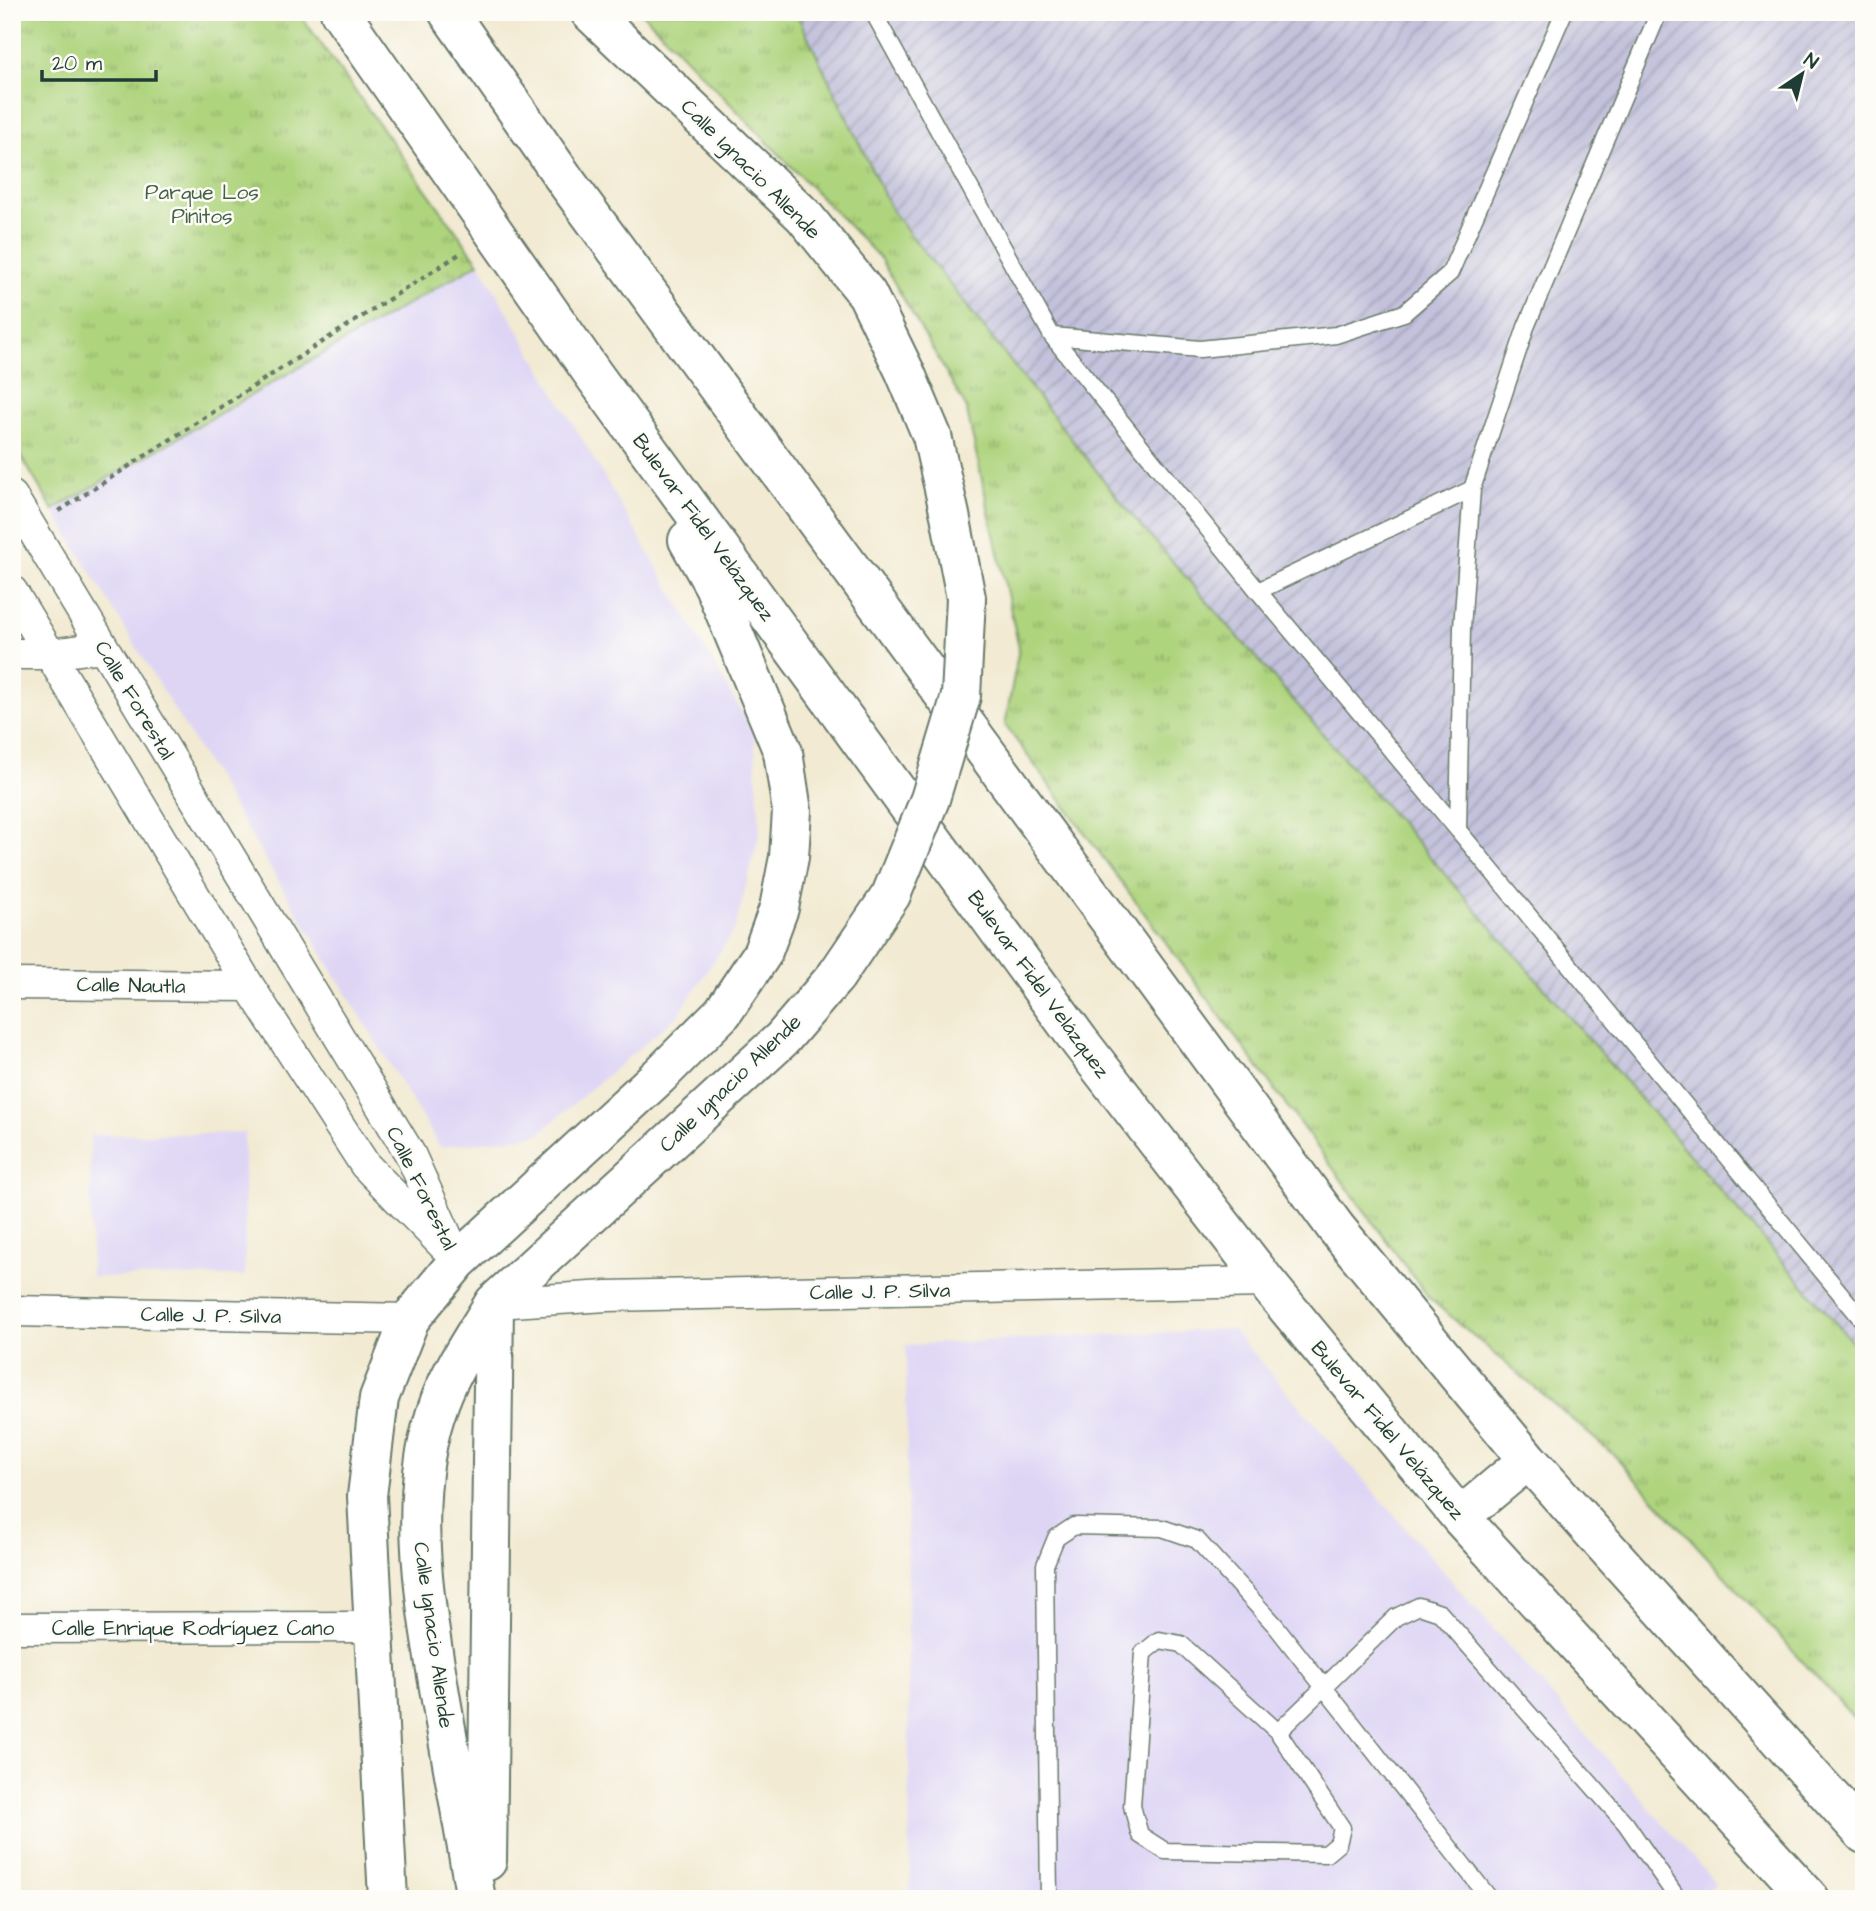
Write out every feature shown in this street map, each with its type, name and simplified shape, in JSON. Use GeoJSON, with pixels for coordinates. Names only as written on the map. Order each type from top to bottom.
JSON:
{"type":"FeatureCollection","features":[{"type":"Feature","properties":{"kind":"main road","name":"Bulevar Fidel Velázquez"},"geometry":{"type":"LineString","coordinates":[[340,12],[593,374],[1080,1042],[1266,1282],[1460,1517],[1810,1899]]}},
{"type":"Feature","properties":{"kind":"main road"},"geometry":{"type":"LineString","coordinates":[[448,12],[568,184],[1336,1228],[1528,1460],[1864,1834]]}},
{"type":"Feature","properties":{"kind":"main road","name":"Calle Ignacio Allende"},"geometry":{"type":"LineString","coordinates":[[476,1899],[429,1628],[420,1529],[424,1462],[440,1401],[463,1354],[494,1303],[782,1039],[836,976],[891,895],[930,799],[961,696],[966,598],[932,436],[905,372],[867,295],[804,216],[590,12]]}},
{"type":"Feature","properties":{"kind":"main road"},"geometry":{"type":"LineString","coordinates":[[388,1899],[367,1496],[379,1398],[410,1319],[458,1261],[659,1076],[723,1012],[762,954],[779,908],[789,857],[792,811],[783,752],[714,586],[593,374]]}},
{"type":"Feature","properties":{"kind":"main road"},"geometry":{"type":"LineString","coordinates":[[486,1899],[494,1303]]}},
{"type":"Feature","properties":{"kind":"main road"},"geometry":{"type":"LineString","coordinates":[[1460,1517],[1528,1460]]}},
{"type":"Feature","properties":{"kind":"street","name":"Calle Forestal"},"geometry":{"type":"LineString","coordinates":[[12,496],[410,1154],[458,1261]]}},
{"type":"Feature","properties":{"kind":"street","name":"Calle Forestal"},"geometry":{"type":"LineString","coordinates":[[12,591],[249,986],[365,1165],[458,1261]]}},
{"type":"Feature","properties":{"kind":"street"},"geometry":{"type":"LineString","coordinates":[[12,653],[50,654],[103,647]]}},
{"type":"Feature","properties":{"kind":"street","name":"Calle Nautla"},"geometry":{"type":"LineString","coordinates":[[12,984],[249,986]]}},
{"type":"Feature","properties":{"kind":"street","name":"Calle J. P. Silva"},"geometry":{"type":"LineString","coordinates":[[494,1303],[607,1296],[1266,1282]]}},
{"type":"Feature","properties":{"kind":"street","name":"Calle J. P. Silva"},"geometry":{"type":"LineString","coordinates":[[12,1311],[410,1319]]}},
{"type":"Feature","properties":{"kind":"street","name":"Calle Enrique Rodríguez Cano"},"geometry":{"type":"LineString","coordinates":[[12,1628],[373,1627]]}},
{"type":"Feature","properties":{"kind":"lane"},"geometry":{"type":"LineString","coordinates":[[873,12],[1052,337],[1258,591],[1864,1322]]}},
{"type":"Feature","properties":{"kind":"lane"},"geometry":{"type":"LineString","coordinates":[[1052,337],[1200,349],[1336,335],[1404,313],[1450,273],[1564,12]]}},
{"type":"Feature","properties":{"kind":"lane"},"geometry":{"type":"LineString","coordinates":[[1458,830],[1462,628],[1472,489],[1526,327],[1658,12]]}},
{"type":"Feature","properties":{"kind":"lane"},"geometry":{"type":"LineString","coordinates":[[1258,591],[1472,489]]}},
{"type":"Feature","properties":{"kind":"lane"},"geometry":{"type":"LineString","coordinates":[[1049,1899],[1045,1565],[1056,1538],[1074,1526],[1162,1528],[1196,1539],[1275,1625],[1490,1899]]}},
{"type":"Feature","properties":{"kind":"lane"},"geometry":{"type":"LineString","coordinates":[[1278,1732],[1396,1617],[1419,1606],[1440,1613],[1626,1824],[1678,1899]]}},
{"type":"Feature","properties":{"kind":"lane"},"geometry":{"type":"LineString","coordinates":[[1159,1640],[1181,1644],[1278,1732],[1342,1828],[1338,1844],[1326,1854],[1165,1850],[1140,1835],[1132,1806],[1143,1653],[1159,1640]]}},
{"type":"Feature","properties":{"kind":"path"},"geometry":{"type":"LineString","coordinates":[[32,528],[494,231]]}},
{"type":"Feature","properties":{"kind":"shaded area"},"geometry":{"type":"Polygon","coordinates":[[[796,12],[1864,12],[1864,1355],[1125,507],[892,211],[796,12]]]}},
{"type":"Feature","properties":{"kind":"shaded area"},"geometry":{"type":"Polygon","coordinates":[[[479,263],[754,733],[760,832],[735,929],[678,1015],[537,1135],[440,1147],[53,510],[479,263]]]}},
{"type":"Feature","properties":{"kind":"shaded area"},"geometry":{"type":"Polygon","coordinates":[[[244,1133],[245,1276],[91,1277],[90,1135],[244,1133]]]}},
{"type":"Feature","properties":{"kind":"shaded area"},"geometry":{"type":"Polygon","coordinates":[[[1232,1329],[1716,1884],[1698,1899],[910,1899],[906,1345],[1232,1329]]]}},
{"type":"Feature","properties":{"kind":"green space","name":"Parque Los Pinitos"},"geometry":{"type":"Polygon","coordinates":[[[12,12],[298,12],[479,263],[53,510],[12,441],[12,12]]]}},
{"type":"Feature","properties":{"kind":"green space"},"geometry":{"type":"Polygon","coordinates":[[[641,12],[796,12],[892,211],[1125,507],[1864,1355],[1864,1729],[1615,1456],[1429,1298],[1005,725],[1019,648],[966,407],[880,258],[641,12]]]}}]}
